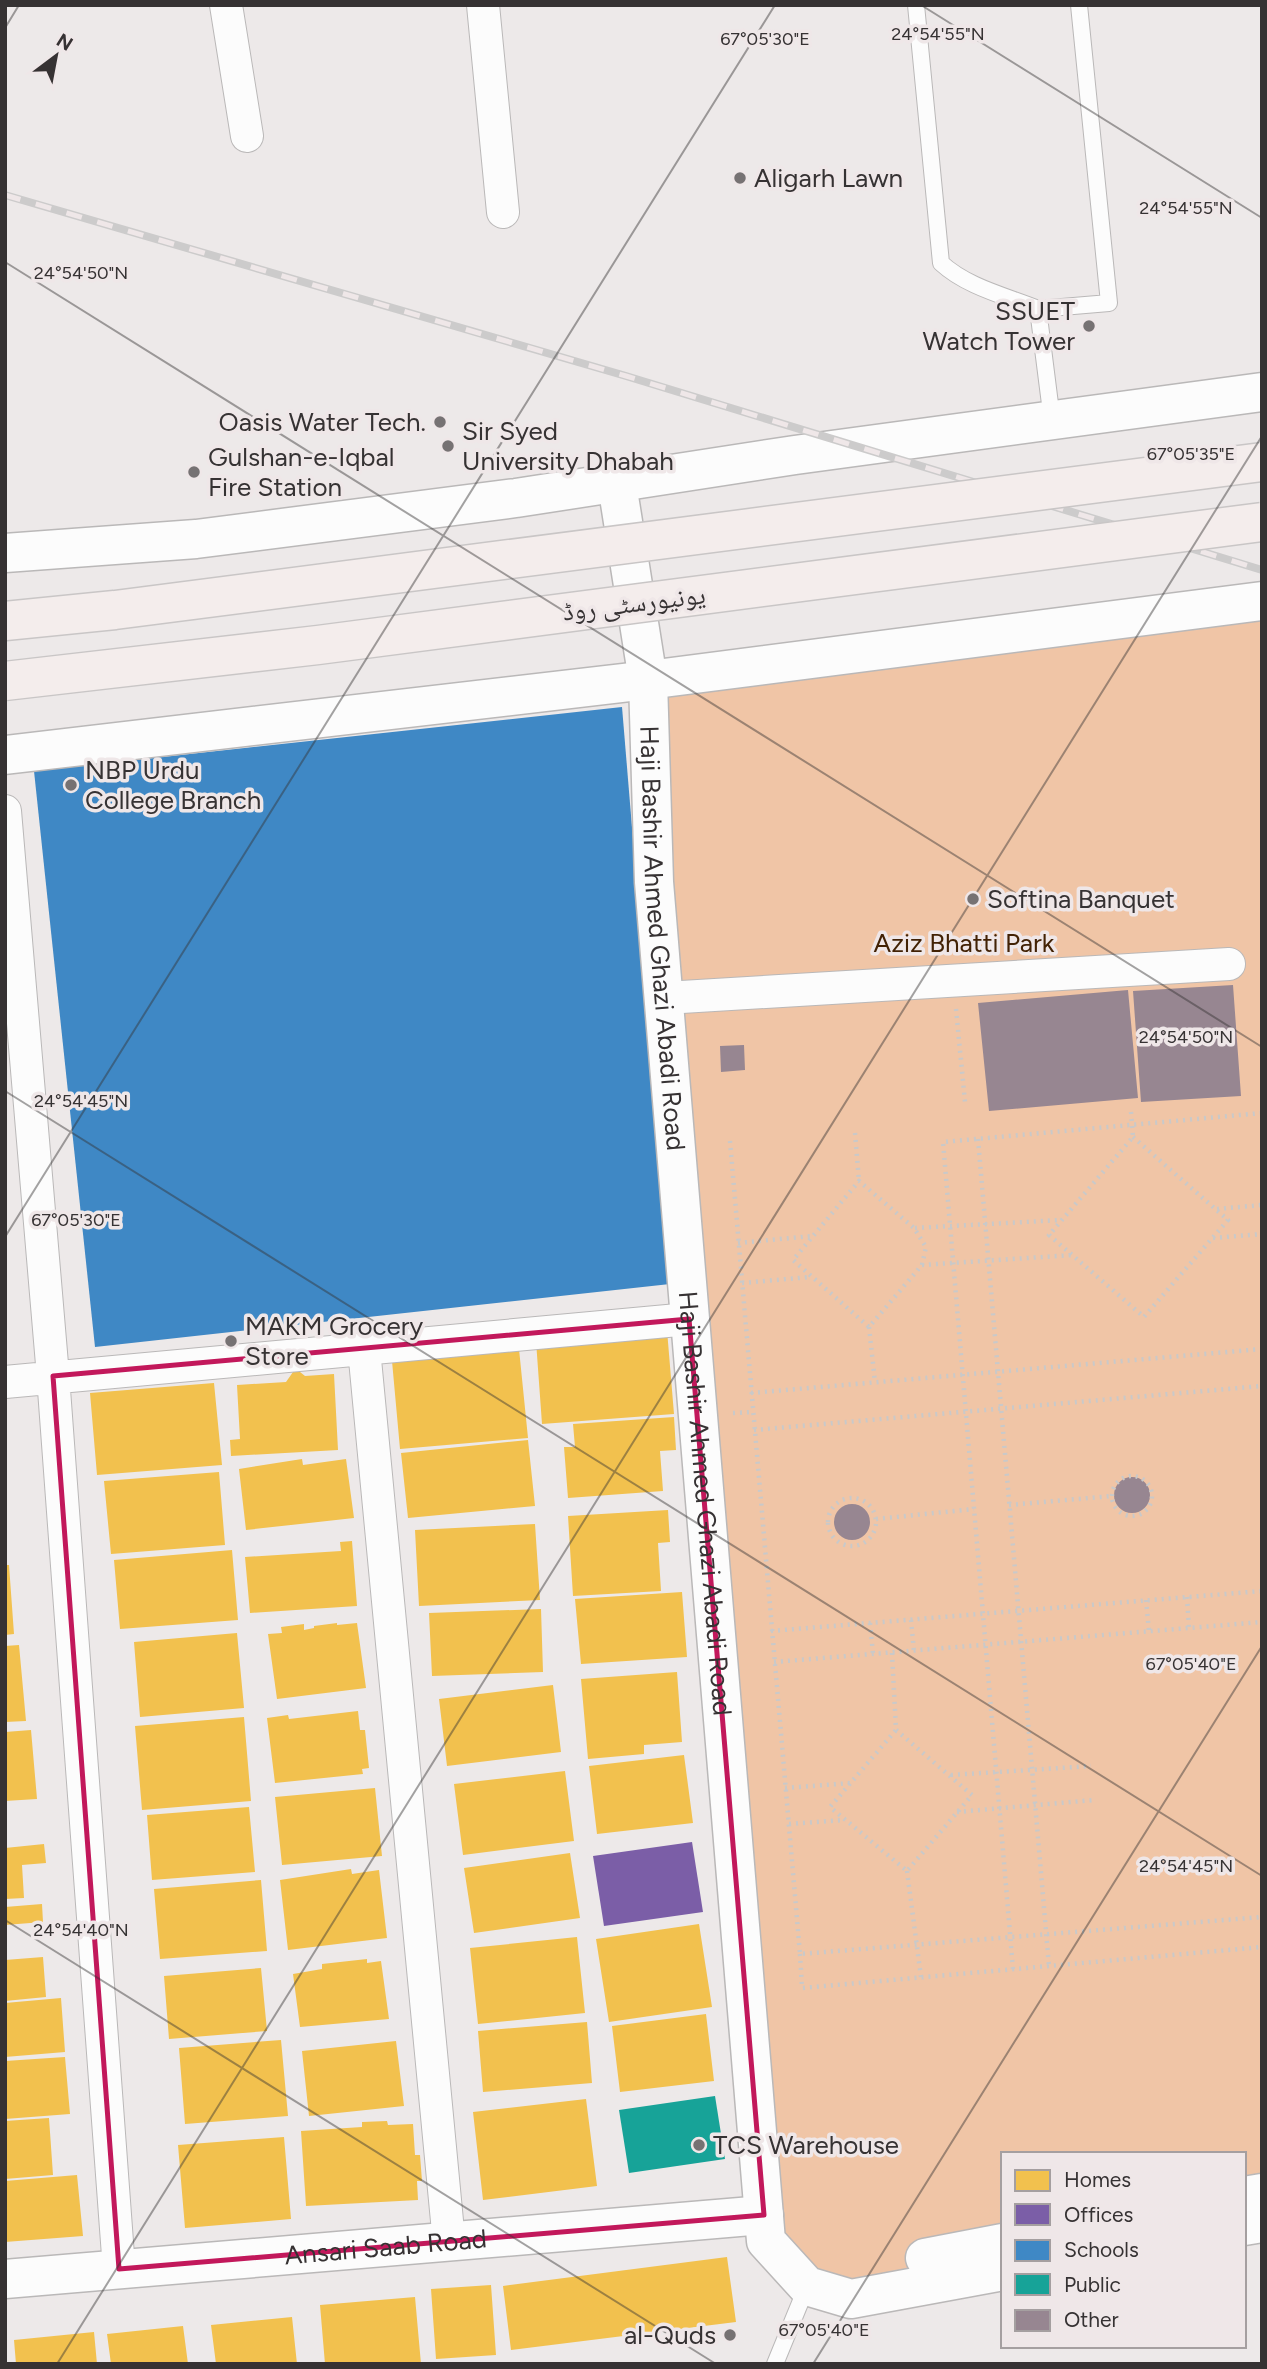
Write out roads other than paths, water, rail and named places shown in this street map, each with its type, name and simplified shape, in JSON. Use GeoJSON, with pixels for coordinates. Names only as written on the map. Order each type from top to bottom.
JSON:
{"type":"FeatureCollection","features":[{"type":"Feature","properties":{"kind":"main road"},"geometry":{"type":"LineString","coordinates":[[5,621],[115,610],[1262,462]]}},
{"type":"Feature","properties":{"kind":"main road","name":"یونیورسٹی روڈ"},"geometry":{"type":"LineString","coordinates":[[5,681],[318,645],[1262,522]]}},
{"type":"Feature","properties":{"kind":"street"},"geometry":{"type":"LineString","coordinates":[[226,5],[247,136]]}},
{"type":"Feature","properties":{"kind":"street"},"geometry":{"type":"LineString","coordinates":[[483,5],[503,212]]}},
{"type":"Feature","properties":{"kind":"street"},"geometry":{"type":"LineString","coordinates":[[5,553],[196,539],[617,484],[795,455],[1262,392]]}},
{"type":"Feature","properties":{"kind":"street","name":"Haji Bashir Ahmed Ghazi Abadi Road"},"geometry":{"type":"LineString","coordinates":[[617,484],[648,680],[654,883],[766,2241],[819,2289]]}},
{"type":"Feature","properties":{"kind":"street"},"geometry":{"type":"LineString","coordinates":[[5,755],[648,680],[1262,601]]}},
{"type":"Feature","properties":{"kind":"street"},"geometry":{"type":"LineString","coordinates":[[5,811],[53,1376],[119,2269]]}},
{"type":"Feature","properties":{"kind":"street"},"geometry":{"type":"LineString","coordinates":[[665,998],[1229,964]]}},
{"type":"Feature","properties":{"kind":"street"},"geometry":{"type":"LineString","coordinates":[[5,1382],[689,1319]]}},
{"type":"Feature","properties":{"kind":"street"},"geometry":{"type":"LineString","coordinates":[[364,1349],[449,2242]]}},
{"type":"Feature","properties":{"kind":"street","name":"Ansari Saab Road"},"geometry":{"type":"LineString","coordinates":[[5,2279],[764,2215]]}},
{"type":"Feature","properties":{"kind":"street"},"geometry":{"type":"LineString","coordinates":[[819,2289],[852,2272],[1001,2243]]}},
{"type":"Feature","properties":{"kind":"street"},"geometry":{"type":"LineString","coordinates":[[819,2289],[851,2298],[1001,2271]]}},
{"type":"Feature","properties":{"kind":"lane"},"geometry":{"type":"LineString","coordinates":[[916,5],[941,262],[953,274],[1038,309],[1109,303],[1079,5]]}},
{"type":"Feature","properties":{"kind":"lane"},"geometry":{"type":"LineString","coordinates":[[1038,309],[1052,420]]}},
{"type":"Feature","properties":{"kind":"lane"},"geometry":{"type":"LineString","coordinates":[[775,2364],[819,2289]]}},
{"type":"Feature","properties":{"kind":"railway"},"geometry":{"type":"LineString","coordinates":[[5,195],[626,376],[1262,570]]}},
{"type":"Feature","properties":{"kind":"place","name":"Aligarh Lawn"},"geometry":{"type":"Point","coordinates":[740,178]}},
{"type":"Feature","properties":{"kind":"place","name":"SSUET Watch Tower"},"geometry":{"type":"Point","coordinates":[1089,326]}},
{"type":"Feature","properties":{"kind":"place","name":"Oasis Water Tech."},"geometry":{"type":"Point","coordinates":[440,422]}},
{"type":"Feature","properties":{"kind":"place","name":"Sir Syed University Dhabah"},"geometry":{"type":"Point","coordinates":[448,446]}},
{"type":"Feature","properties":{"kind":"place","name":"Gulshan-e-Iqbal Fire Station"},"geometry":{"type":"Point","coordinates":[194,472]}},
{"type":"Feature","properties":{"kind":"place","name":"NBP Urdu College Branch"},"geometry":{"type":"Point","coordinates":[71,785]}},
{"type":"Feature","properties":{"kind":"place","name":"Softina Banquet"},"geometry":{"type":"Point","coordinates":[973,899]}},
{"type":"Feature","properties":{"kind":"place","name":"MAKM Grocery Store"},"geometry":{"type":"Point","coordinates":[231,1341]}},
{"type":"Feature","properties":{"kind":"place","name":"TCS Warehouse"},"geometry":{"type":"Point","coordinates":[699,2145]}},
{"type":"Feature","properties":{"kind":"place","name":"al-Quds"},"geometry":{"type":"Point","coordinates":[730,2335]}},
{"type":"Feature","properties":{"kind":"park label","name":"Aziz Bhatti Park"},"geometry":{"type":"Point","coordinates":[964,943]}}]}
